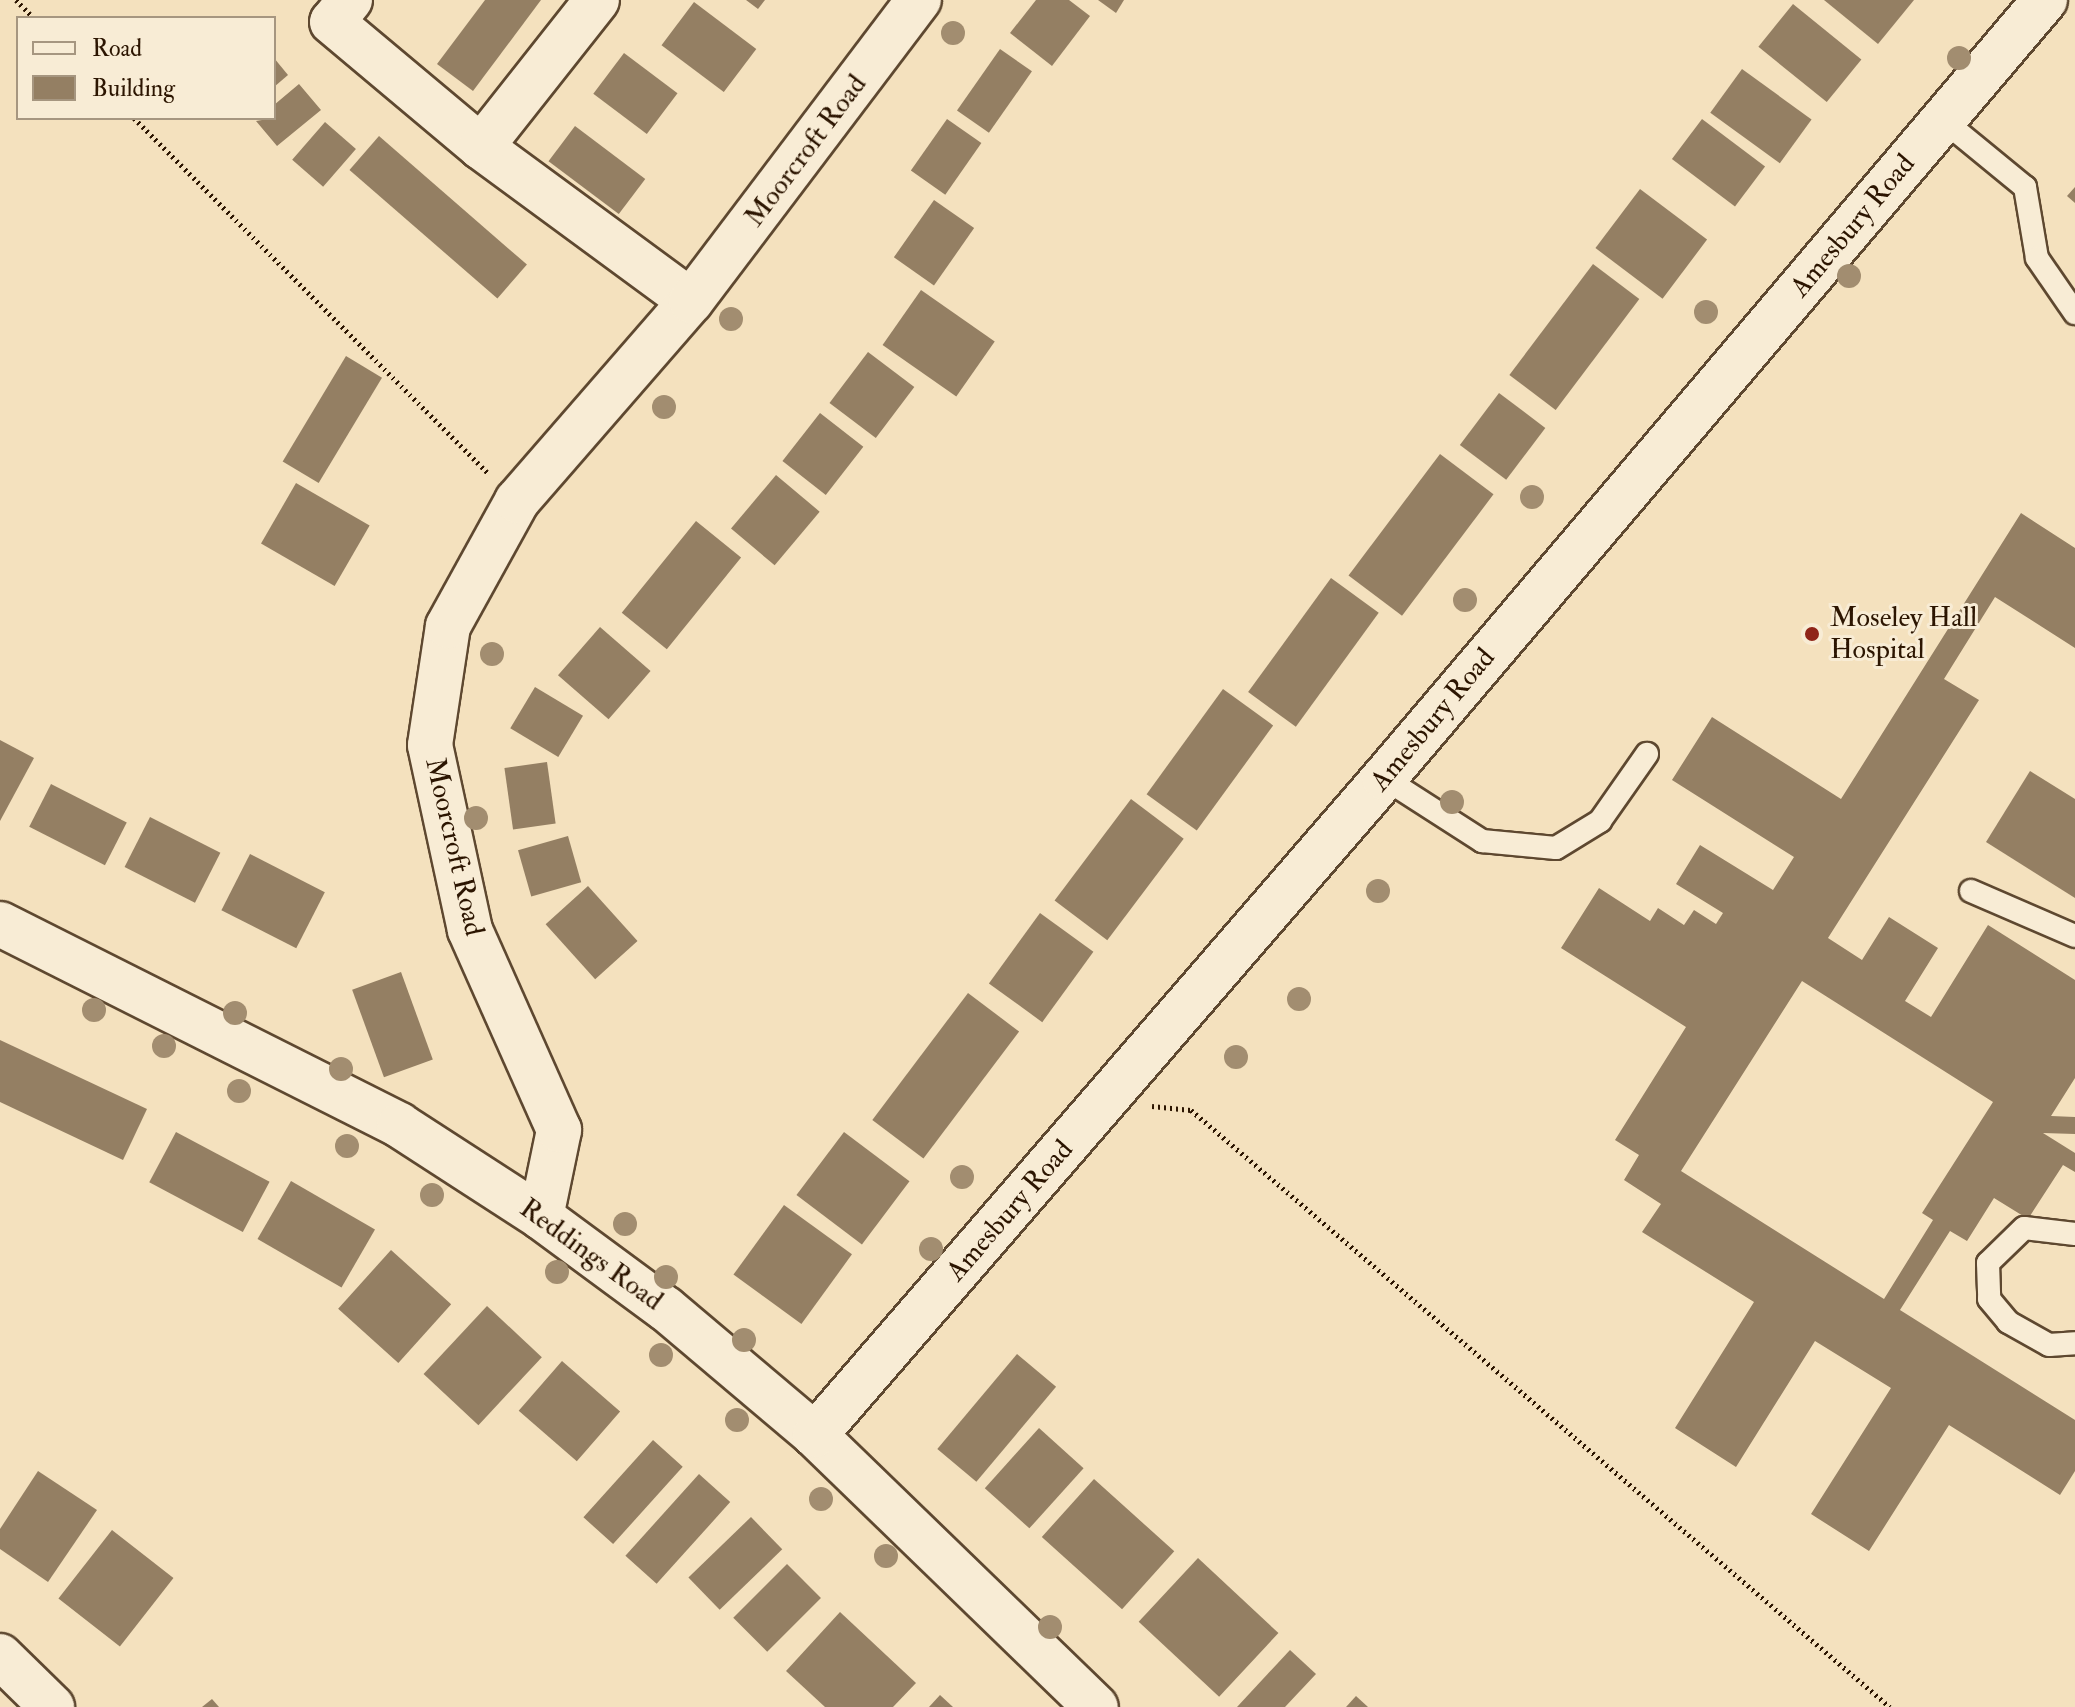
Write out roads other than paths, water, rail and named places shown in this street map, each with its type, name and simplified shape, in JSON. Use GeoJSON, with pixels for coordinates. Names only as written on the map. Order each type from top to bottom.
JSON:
{"type":"FeatureCollection","features":[{"type":"Feature","properties":{"kind":"street"},"geometry":{"type":"LineString","coordinates":[[350,0],[332,22],[481,147],[691,301]]}},
{"type":"Feature","properties":{"kind":"street"},"geometry":{"type":"LineString","coordinates":[[481,147],[597,0]]}},
{"type":"Feature","properties":{"kind":"street","name":"Moorcroft Road"},"geometry":{"type":"LineString","coordinates":[[541,1217],[559,1130],[470,930],[430,745],[448,626],[517,501],[691,301],[919,0]]}},
{"type":"Feature","properties":{"kind":"street","name":"Amesbury Road"},"geometry":{"type":"LineString","coordinates":[[815,1435],[1384,778],[2045,0]]}},
{"type":"Feature","properties":{"kind":"street","name":"Reddings Road"},"geometry":{"type":"LineString","coordinates":[[0,924],[399,1125],[541,1217],[666,1309],[815,1435],[1096,1707]]}},
{"type":"Feature","properties":{"kind":"street"},"geometry":{"type":"LineString","coordinates":[[0,1656],[52,1707]]}},
{"type":"Feature","properties":{"kind":"lane"},"geometry":{"type":"LineString","coordinates":[[1943,120],[2025,187],[2037,258],[2075,313]]}},
{"type":"Feature","properties":{"kind":"lane"},"geometry":{"type":"LineString","coordinates":[[1384,778],[1482,841],[1556,848],[1600,821],[1647,754]]}},
{"type":"Feature","properties":{"kind":"lane"},"geometry":{"type":"LineString","coordinates":[[1971,891],[2075,936]]}},
{"type":"Feature","properties":{"kind":"lane"},"geometry":{"type":"LineString","coordinates":[[2075,1234],[2024,1228],[1988,1263],[1989,1299],[2008,1322],[2049,1345],[2075,1343]]}},
{"type":"Feature","properties":{"kind":"place","name":"Moseley Hall Hospital"},"geometry":{"type":"Point","coordinates":[1812,634]}}]}
